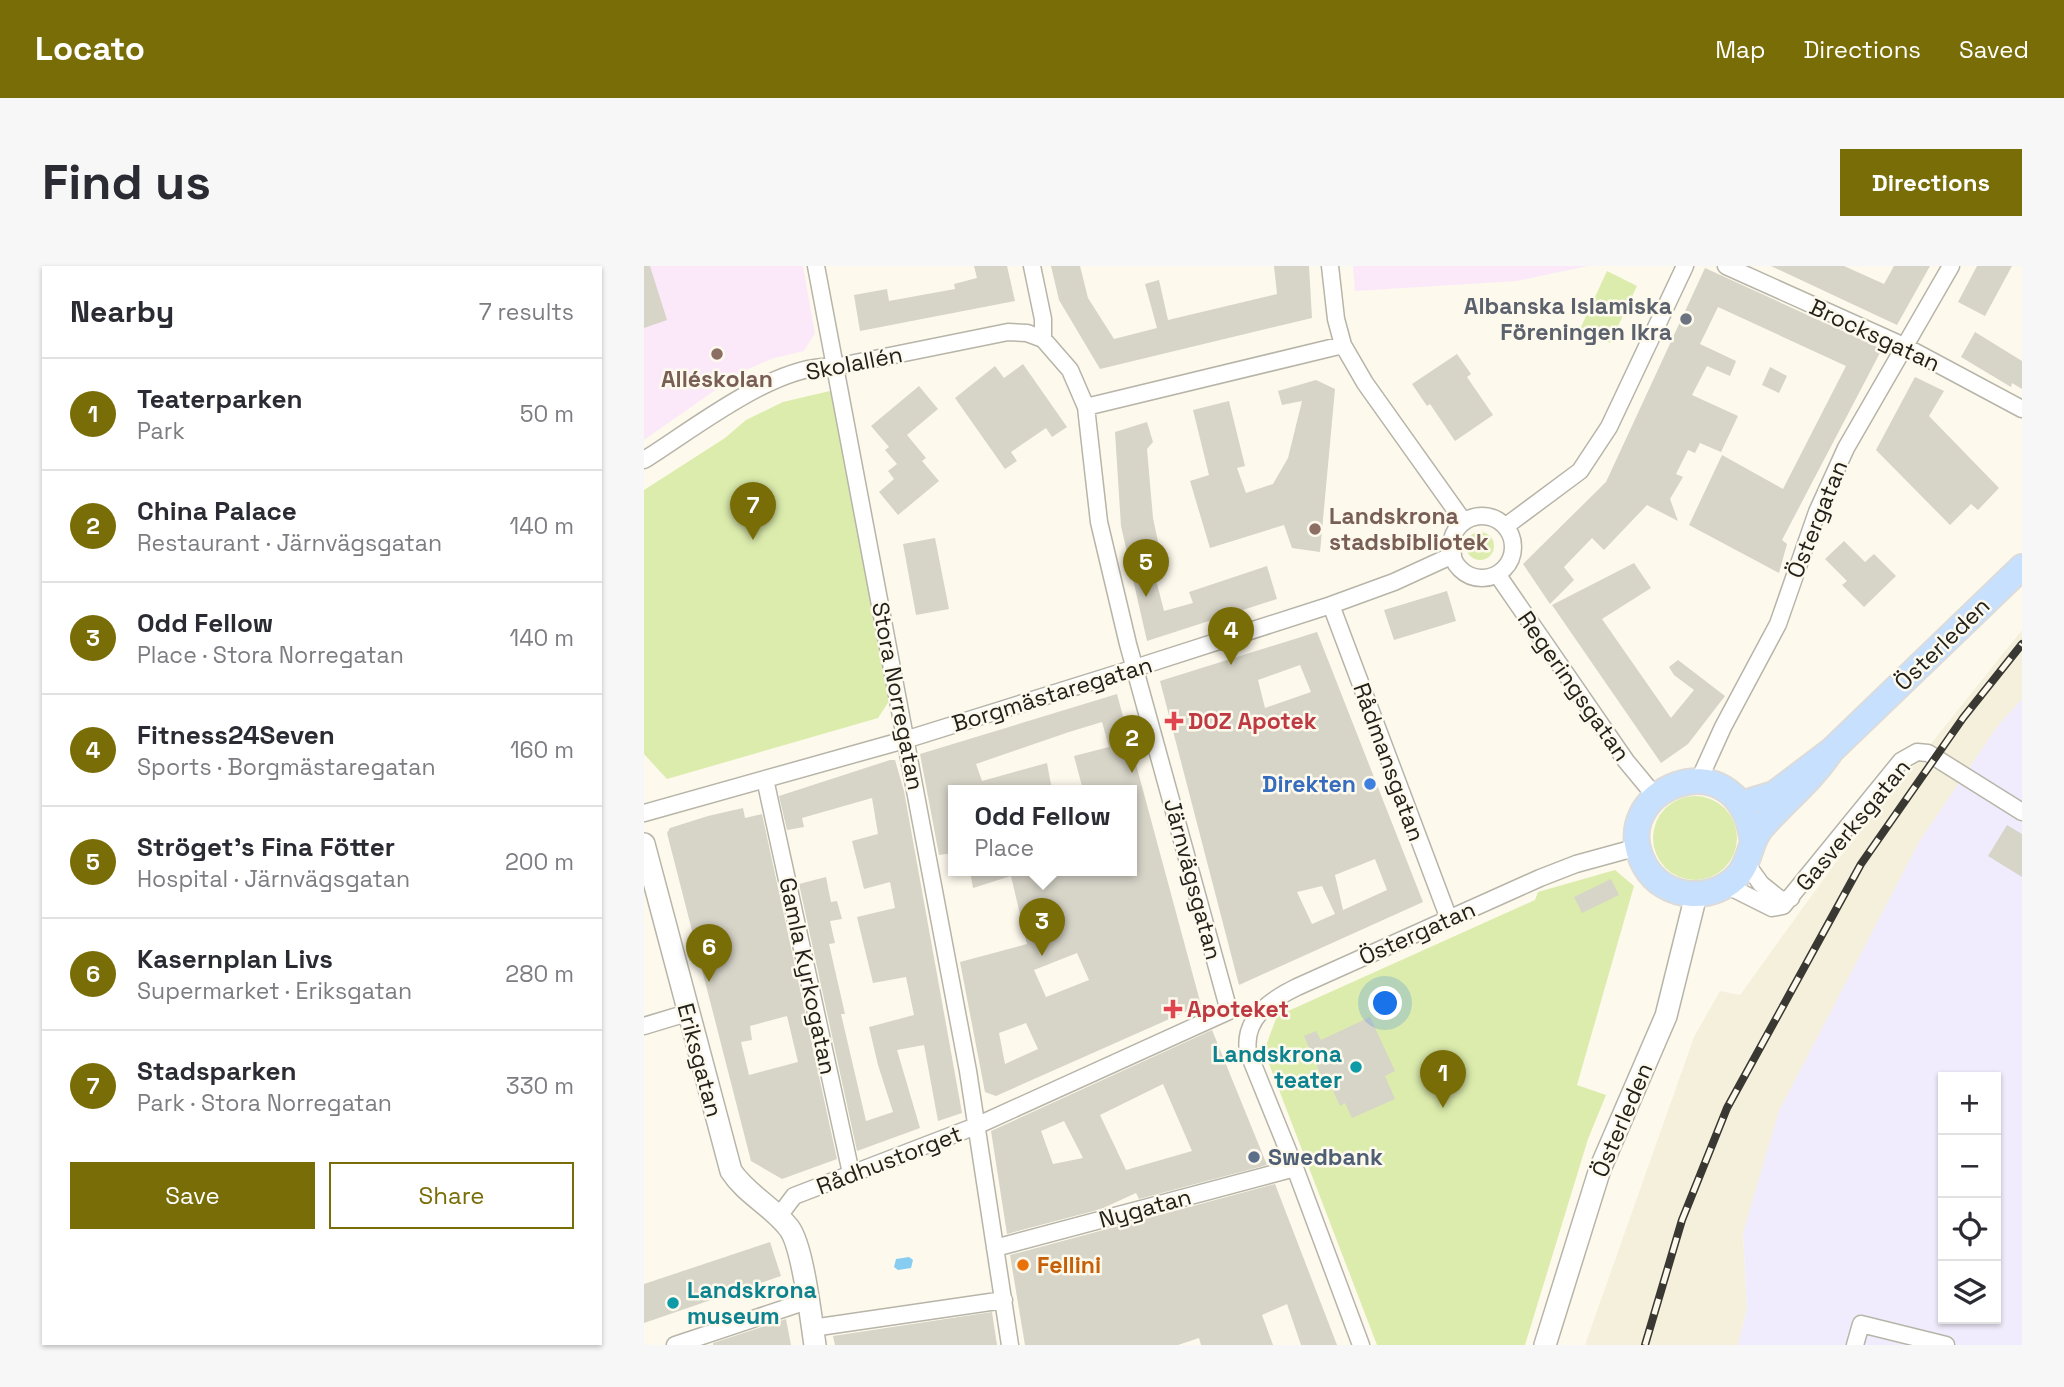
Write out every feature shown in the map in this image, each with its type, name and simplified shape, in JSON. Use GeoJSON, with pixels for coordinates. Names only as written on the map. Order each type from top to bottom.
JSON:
{"type":"FeatureCollection","features":[{"type":"Feature","properties":{"kind":"main road","name":"Österleden"},"geometry":{"type":"LineString","coordinates":[[1741,804],[1774,794],[1831,751],[2022,567]]}},
{"type":"Feature","properties":{"kind":"main road","name":"Österleden"},"geometry":{"type":"LineString","coordinates":[[1752,837],[1818,771],[1831,751]]}},
{"type":"Feature","properties":{"kind":"main road"},"geometry":{"type":"LineString","coordinates":[[1699,780],[1723,787],[1741,804],[1748,817],[1752,837],[1746,863],[1726,885],[1696,895],[1675,892],[1658,882],[1645,866],[1638,847],[1640,819],[1655,796],[1675,783],[1699,780]]}},
{"type":"Feature","properties":{"kind":"street","name":"Stora Norregatan"},"geometry":{"type":"LineString","coordinates":[[816,266],[908,739],[976,1126]]}},
{"type":"Feature","properties":{"kind":"street"},"geometry":{"type":"LineString","coordinates":[[1031,266],[1043,319],[1043,338]]}},
{"type":"Feature","properties":{"kind":"street"},"geometry":{"type":"LineString","coordinates":[[1331,266],[1336,319],[1343,345],[1365,383],[1464,522]]}},
{"type":"Feature","properties":{"kind":"street"},"geometry":{"type":"LineString","coordinates":[[1506,526],[1580,471],[1609,427],[1685,266]]}},
{"type":"Feature","properties":{"kind":"street","name":"Brocksgatan"},"geometry":{"type":"LineString","coordinates":[[1726,266],[1906,347],[2022,409]]}},
{"type":"Feature","properties":{"kind":"street","name":"Östergatan"},"geometry":{"type":"LineString","coordinates":[[1699,780],[1723,727],[1778,624],[1817,512],[1846,447],[1951,266]]}},
{"type":"Feature","properties":{"kind":"street","name":"Skolallén"},"geometry":{"type":"LineString","coordinates":[[644,460],[751,391],[820,366],[835,367],[1008,332],[1027,333],[1043,338]]}},
{"type":"Feature","properties":{"kind":"street","name":"Järnvägsgatan"},"geometry":{"type":"LineString","coordinates":[[976,1126],[1229,1012],[1135,668],[1099,522],[1086,407],[1070,370],[1043,338]]}},
{"type":"Feature","properties":{"kind":"street"},"geometry":{"type":"LineString","coordinates":[[1086,407],[1343,345]]}},
{"type":"Feature","properties":{"kind":"street"},"geometry":{"type":"LineString","coordinates":[[1486,516],[1506,526],[1513,543],[1512,556],[1497,574],[1481,578],[1461,569],[1452,555],[1453,537],[1464,522],[1486,516]]}},
{"type":"Feature","properties":{"kind":"street","name":"Borgmästaregatan"},"geometry":{"type":"LineString","coordinates":[[644,813],[908,739],[1135,668],[1331,605],[1394,582],[1452,555]]}},
{"type":"Feature","properties":{"kind":"street","name":"Regeringsgatan"},"geometry":{"type":"LineString","coordinates":[[1497,574],[1626,761],[1655,796]]}},
{"type":"Feature","properties":{"kind":"street","name":"Rådmansgatan"},"geometry":{"type":"LineString","coordinates":[[1331,605],[1449,919]]}},
{"type":"Feature","properties":{"kind":"street","name":"Gasverksgatan"},"geometry":{"type":"LineString","coordinates":[[1726,885],[1772,908],[1783,906],[1793,897],[1900,761],[1916,752],[1936,757],[2022,811]]}},
{"type":"Feature","properties":{"kind":"street","name":"Gamla Kyrkogatan"},"geometry":{"type":"LineString","coordinates":[[765,779],[851,1173]]}},
{"type":"Feature","properties":{"kind":"street","name":"Eriksgatan"},"geometry":{"type":"LineString","coordinates":[[644,844],[731,1171],[741,1187],[779,1216]]}},
{"type":"Feature","properties":{"kind":"street","name":"Östergatan"},"geometry":{"type":"LineString","coordinates":[[1295,1168],[1248,1052],[1246,1040],[1250,1028],[1275,997],[1576,864],[1638,847]]}},
{"type":"Feature","properties":{"kind":"street","name":"Gasverksgatan"},"geometry":{"type":"LineString","coordinates":[[1746,863],[1773,896],[1781,900],[1793,897]]}},
{"type":"Feature","properties":{"kind":"street","name":"Österleden"},"geometry":{"type":"LineString","coordinates":[[1545,1345],[1600,1168],[1666,1016],[1696,895]]}},
{"type":"Feature","properties":{"kind":"street"},"geometry":{"type":"LineString","coordinates":[[644,1026],[687,1013]]}},
{"type":"Feature","properties":{"kind":"street","name":"Rådhustorget"},"geometry":{"type":"LineString","coordinates":[[779,1216],[794,1196],[976,1126],[1010,1345]]}},
{"type":"Feature","properties":{"kind":"street"},"geometry":{"type":"LineString","coordinates":[[1295,1168],[1361,1345]]}},
{"type":"Feature","properties":{"kind":"street","name":"Nygatan"},"geometry":{"type":"LineString","coordinates":[[995,1248],[1295,1168]]}},
{"type":"Feature","properties":{"kind":"street"},"geometry":{"type":"LineString","coordinates":[[779,1216],[796,1239],[814,1337],[1004,1300]]}},
{"type":"Feature","properties":{"kind":"street"},"geometry":{"type":"LineString","coordinates":[[675,1345],[807,1301]]}},
{"type":"Feature","properties":{"kind":"street"},"geometry":{"type":"LineString","coordinates":[[1855,1345],[1861,1324],[1946,1345]]}},
{"type":"Feature","properties":{"kind":"shaded area","name":"Alléskolan"},"geometry":{"type":"Polygon","coordinates":[[[644,266],[803,266],[815,333],[804,351],[774,358],[741,372],[644,440],[644,266]]]}},
{"type":"Feature","properties":{"kind":"shaded area"},"geometry":{"type":"Polygon","coordinates":[[[1353,266],[1588,266],[1517,281],[1355,291],[1353,266]]]}},
{"type":"Feature","properties":{"kind":"shaded area"},"geometry":{"type":"Polygon","coordinates":[[[2022,630],[2022,699],[1997,727],[1743,1233],[1747,1309],[1738,1345],[1585,1345],[1694,1037],[1720,991],[1740,995],[1833,866],[2022,630]]]}},
{"type":"Feature","properties":{"kind":"shaded area"},"geometry":{"type":"Polygon","coordinates":[[[2022,699],[2022,1345],[1738,1345],[1747,1309],[1743,1233],[1779,1111],[1919,842],[1997,727],[2022,699]]]}},
{"type":"Feature","properties":{"kind":"green space"},"geometry":{"type":"Polygon","coordinates":[[[1607,271],[1637,286],[1610,343],[1580,329],[1607,271]]]}},
{"type":"Feature","properties":{"kind":"green space"},"geometry":{"type":"Polygon","coordinates":[[[834,390],[891,698],[878,718],[667,779],[644,754],[644,490],[725,438],[746,420],[783,402],[834,390]]]}},
{"type":"Feature","properties":{"kind":"green space"},"geometry":{"type":"Polygon","coordinates":[[[1480,532],[1490,536],[1494,546],[1490,556],[1480,560],[1470,556],[1466,546],[1470,536],[1480,532]]]}},
{"type":"Feature","properties":{"kind":"green space"},"geometry":{"type":"Polygon","coordinates":[[[1695,796],[1711,799],[1725,808],[1734,822],[1737,838],[1734,854],[1725,868],[1711,877],[1695,880],[1679,877],[1665,868],[1656,854],[1653,838],[1656,822],[1665,808],[1679,799],[1695,796]]]}},
{"type":"Feature","properties":{"kind":"green space"},"geometry":{"type":"Polygon","coordinates":[[[1615,870],[1634,886],[1577,1085],[1606,1095],[1588,1139],[1525,1345],[1377,1345],[1264,1051],[1277,1016],[1535,900],[1538,892],[1615,870]]]}},
{"type":"Feature","properties":{"kind":"water"},"geometry":{"type":"Polygon","coordinates":[[[909,1257],[913,1260],[911,1268],[898,1270],[894,1267],[896,1259],[909,1257]]]}},
{"type":"Feature","properties":{"kind":"building"},"geometry":{"type":"Polygon","coordinates":[[[644,266],[650,266],[667,320],[644,328],[644,266]]]}},
{"type":"Feature","properties":{"kind":"building"},"geometry":{"type":"Polygon","coordinates":[[[974,266],[1007,266],[1015,301],[860,331],[854,295],[887,289],[889,301],[955,289],[954,284],[977,278],[974,266]]]}},
{"type":"Feature","properties":{"kind":"building"},"geometry":{"type":"Polygon","coordinates":[[[1051,266],[1080,266],[1088,298],[1114,339],[1157,328],[1145,284],[1159,280],[1168,320],[1277,294],[1274,266],[1309,266],[1312,318],[1100,369],[1059,300],[1051,266]]]}},
{"type":"Feature","properties":{"kind":"building"},"geometry":{"type":"Polygon","coordinates":[[[1771,266],[1844,266],[1884,284],[1894,266],[1930,266],[1897,325],[1771,266]]]}},
{"type":"Feature","properties":{"kind":"building"},"geometry":{"type":"Polygon","coordinates":[[[1977,266],[2012,266],[1985,316],[1958,302],[1977,266]]]}},
{"type":"Feature","properties":{"kind":"building"},"geometry":{"type":"Polygon","coordinates":[[[1705,268],[1882,349],[1782,540],[1787,544],[1779,573],[1689,525],[1722,455],[1783,489],[1846,366],[1718,307],[1700,344],[1736,361],[1730,376],[1707,366],[1692,395],[1738,416],[1721,452],[1700,443],[1695,453],[1688,450],[1676,474],[1683,477],[1670,499],[1678,521],[1647,505],[1604,550],[1592,538],[1564,567],[1574,580],[1550,604],[1523,564],[1606,482],[1705,268]]]}},
{"type":"Feature","properties":{"kind":"building"},"geometry":{"type":"Polygon","coordinates":[[[1975,332],[2022,361],[2022,389],[2012,383],[2011,387],[1961,357],[1975,332]]]}},
{"type":"Feature","properties":{"kind":"building"},"geometry":{"type":"Polygon","coordinates":[[[1457,354],[1471,374],[1467,377],[1493,415],[1455,441],[1430,404],[1427,406],[1412,384],[1457,354]]]}},
{"type":"Feature","properties":{"kind":"building"},"geometry":{"type":"Polygon","coordinates":[[[1023,364],[1067,427],[1052,437],[1046,428],[1011,452],[1017,461],[1005,469],[955,398],[995,366],[1004,378],[1023,364]]]}},
{"type":"Feature","properties":{"kind":"building"},"geometry":{"type":"Polygon","coordinates":[[[1770,367],[1787,376],[1779,393],[1762,385],[1770,367]]]}},
{"type":"Feature","properties":{"kind":"building"},"geometry":{"type":"Polygon","coordinates":[[[1915,377],[1944,391],[1929,416],[1999,488],[1978,510],[1971,504],[1950,525],[1876,450],[1915,377]]]}},
{"type":"Feature","properties":{"kind":"building"},"geometry":{"type":"Polygon","coordinates":[[[1316,380],[1335,389],[1320,552],[1292,548],[1284,525],[1210,548],[1190,481],[1209,475],[1193,410],[1229,401],[1245,466],[1237,468],[1246,493],[1273,484],[1288,458],[1302,401],[1282,405],[1278,391],[1316,380]]]}},
{"type":"Feature","properties":{"kind":"building"},"geometry":{"type":"Polygon","coordinates":[[[919,386],[938,409],[907,435],[926,458],[922,461],[939,481],[898,515],[879,492],[894,479],[888,471],[897,464],[885,450],[889,447],[871,426],[919,386]]]}},
{"type":"Feature","properties":{"kind":"building"},"geometry":{"type":"Polygon","coordinates":[[[1147,422],[1153,442],[1147,449],[1153,518],[1162,561],[1152,564],[1164,611],[1193,603],[1189,592],[1267,566],[1277,599],[1147,641],[1121,526],[1115,432],[1147,422]]]}},
{"type":"Feature","properties":{"kind":"building"},"geometry":{"type":"Polygon","coordinates":[[[935,538],[949,609],[916,615],[903,544],[935,538]]]}},
{"type":"Feature","properties":{"kind":"building"},"geometry":{"type":"Polygon","coordinates":[[[1844,541],[1865,562],[1874,554],[1896,576],[1864,607],[1842,585],[1847,581],[1825,559],[1844,541]]]}},
{"type":"Feature","properties":{"kind":"building"},"geometry":{"type":"Polygon","coordinates":[[[1634,563],[1651,588],[1602,619],[1671,718],[1694,690],[1674,675],[1669,667],[1678,660],[1725,696],[1688,744],[1661,763],[1552,605],[1634,563]]]}},
{"type":"Feature","properties":{"kind":"building"},"geometry":{"type":"Polygon","coordinates":[[[1447,591],[1456,621],[1394,640],[1384,610],[1447,591]]]}},
{"type":"Feature","properties":{"kind":"building"},"geometry":{"type":"Polygon","coordinates":[[[1317,632],[1423,902],[1239,985],[1160,681],[1317,632]],[[1300,665],[1258,680],[1265,708],[1311,692],[1300,665]],[[1375,859],[1335,875],[1343,910],[1387,890],[1375,859]],[[1322,886],[1297,892],[1312,924],[1335,914],[1322,886]]]}},
{"type":"Feature","properties":{"kind":"building"},"geometry":{"type":"Polygon","coordinates":[[[1117,694],[1201,1005],[996,1096],[985,1092],[960,962],[1027,944],[1011,876],[1137,876],[1137,785],[1082,785],[1074,756],[1109,747],[1102,722],[976,764],[982,781],[1047,763],[1051,785],[948,785],[948,854],[939,855],[920,754],[1117,694]],[[1077,953],[1034,970],[1046,997],[1089,980],[1077,953]],[[1026,1023],[999,1033],[1005,1064],[1038,1049],[1026,1023]]]}},
{"type":"Feature","properties":{"kind":"building"},"geometry":{"type":"Polygon","coordinates":[[[895,760],[904,791],[962,1113],[938,1121],[924,1045],[897,1050],[920,1128],[857,1151],[799,884],[826,877],[831,902],[837,901],[842,919],[830,921],[835,943],[829,944],[845,1014],[841,1014],[866,1121],[893,1112],[869,1027],[914,1015],[906,977],[873,983],[857,917],[895,908],[890,882],[864,889],[852,841],[878,834],[872,798],[802,818],[804,827],[787,830],[779,796],[895,760]]]}},
{"type":"Feature","properties":{"kind":"building"},"geometry":{"type":"Polygon","coordinates":[[[743,808],[745,818],[762,814],[837,1159],[782,1179],[751,1161],[667,833],[670,828],[743,808]],[[787,1016],[750,1026],[752,1040],[741,1042],[749,1075],[798,1062],[787,1016]]]}},
{"type":"Feature","properties":{"kind":"building"},"geometry":{"type":"Polygon","coordinates":[[[2007,825],[2022,834],[2022,877],[1988,856],[2007,825]]]}},
{"type":"Feature","properties":{"kind":"building"},"geometry":{"type":"Polygon","coordinates":[[[971,876],[1011,876],[973,888],[971,876]]]}},
{"type":"Feature","properties":{"kind":"building"},"geometry":{"type":"Polygon","coordinates":[[[1611,879],[1619,895],[1582,913],[1574,897],[1611,879]]]}},
{"type":"Feature","properties":{"kind":"building","name":"Landskrona teater"},"geometry":{"type":"Polygon","coordinates":[[[1370,1017],[1395,1071],[1385,1076],[1395,1099],[1352,1118],[1345,1103],[1340,1106],[1331,1086],[1321,1075],[1304,1036],[1316,1031],[1321,1040],[1370,1017]]]}},
{"type":"Feature","properties":{"kind":"building"},"geometry":{"type":"Polygon","coordinates":[[[1212,1030],[1267,1165],[1139,1199],[1136,1193],[1101,1209],[1007,1234],[991,1131],[1212,1030]],[[1163,1084],[1100,1115],[1126,1170],[1192,1151],[1163,1084]],[[1064,1121],[1041,1131],[1053,1164],[1083,1158],[1064,1121]]]}},
{"type":"Feature","properties":{"kind":"building"},"geometry":{"type":"Polygon","coordinates":[[[1275,1184],[1337,1345],[1301,1345],[1287,1304],[1262,1315],[1273,1345],[1201,1345],[1199,1338],[1178,1345],[1025,1345],[1010,1255],[1275,1184]]]}},
{"type":"Feature","properties":{"kind":"building","name":"Landskrona museum"},"geometry":{"type":"Polygon","coordinates":[[[770,1242],[781,1276],[644,1323],[644,1284],[770,1242]]]}},
{"type":"Feature","properties":{"kind":"building"},"geometry":{"type":"Polygon","coordinates":[[[992,1312],[997,1345],[835,1345],[833,1336],[992,1312]]]}},
{"type":"Feature","properties":{"kind":"building"},"geometry":{"type":"Polygon","coordinates":[[[786,1319],[791,1345],[713,1345],[713,1343],[786,1319]]]}},
{"type":"Feature","properties":{"kind":"railway"},"geometry":{"type":"LineString","coordinates":[[1645,1345],[1682,1220],[1727,1108],[1861,864],[1963,718],[2022,644]]}},
{"type":"Feature","properties":{"kind":"place","name":"Albanska Islamiska Föreningen Ikra"},"geometry":{"type":"Point","coordinates":[1686,319]}},
{"type":"Feature","properties":{"kind":"place","name":"Alléskolan"},"geometry":{"type":"Point","coordinates":[717,354]}},
{"type":"Feature","properties":{"kind":"place","name":"Landskrona stadsbibliotek"},"geometry":{"type":"Point","coordinates":[1315,529]}},
{"type":"Feature","properties":{"kind":"place","name":"Stadsparken"},"geometry":{"type":"Point","coordinates":[753,540]}},
{"type":"Feature","properties":{"kind":"place","name":"Ströget's Fina Fötter"},"geometry":{"type":"Point","coordinates":[1146,597]}},
{"type":"Feature","properties":{"kind":"place","name":"Fitness24Seven"},"geometry":{"type":"Point","coordinates":[1231,665]}},
{"type":"Feature","properties":{"kind":"place","name":"DOZ Apotek"},"geometry":{"type":"Point","coordinates":[1174,721]}},
{"type":"Feature","properties":{"kind":"place","name":"China Palace"},"geometry":{"type":"Point","coordinates":[1132,773]}},
{"type":"Feature","properties":{"kind":"place","name":"Direkten"},"geometry":{"type":"Point","coordinates":[1370,784]}},
{"type":"Feature","properties":{"kind":"place","name":"Odd Fellow"},"geometry":{"type":"Point","coordinates":[1042,956]}},
{"type":"Feature","properties":{"kind":"place","name":"Kasernplan Livs"},"geometry":{"type":"Point","coordinates":[709,982]}},
{"type":"Feature","properties":{"kind":"place","name":"Apoteket"},"geometry":{"type":"Point","coordinates":[1173,1009]}},
{"type":"Feature","properties":{"kind":"place","name":"Landskrona teater"},"geometry":{"type":"Point","coordinates":[1356,1067]}},
{"type":"Feature","properties":{"kind":"place","name":"Teaterparken"},"geometry":{"type":"Point","coordinates":[1443,1108]}},
{"type":"Feature","properties":{"kind":"place","name":"Swedbank"},"geometry":{"type":"Point","coordinates":[1254,1157]}},
{"type":"Feature","properties":{"kind":"place","name":"Fellini"},"geometry":{"type":"Point","coordinates":[1023,1265]}},
{"type":"Feature","properties":{"kind":"place","name":"Landskrona museum"},"geometry":{"type":"Point","coordinates":[673,1303]}}]}
